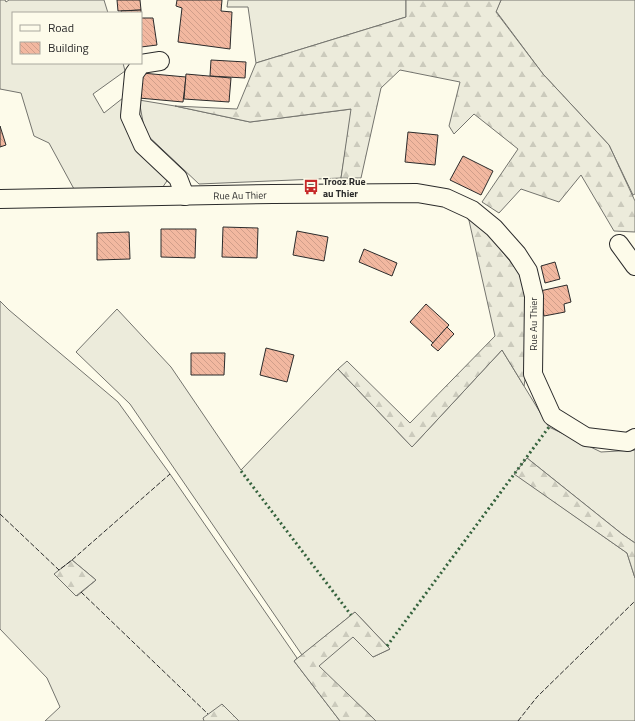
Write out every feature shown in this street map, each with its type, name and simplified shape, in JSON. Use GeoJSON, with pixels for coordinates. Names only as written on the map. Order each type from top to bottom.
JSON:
{"type":"FeatureCollection","features":[{"type":"Feature","properties":{"kind":"street"},"geometry":{"type":"LineString","coordinates":[[142,64],[160,61]]}},
{"type":"Feature","properties":{"kind":"street"},"geometry":{"type":"LineString","coordinates":[[141,64],[134,74],[130,116],[143,145],[178,178],[185,196]]}},
{"type":"Feature","properties":{"kind":"street","name":"Rue Au Thier"},"geometry":{"type":"LineString","coordinates":[[0,199],[417,193],[446,198],[472,210],[494,228],[517,254],[528,271],[534,296],[533,374],[552,416],[586,437],[628,442],[635,438]]}},
{"type":"Feature","properties":{"kind":"street"},"geometry":{"type":"LineString","coordinates":[[619,244],[635,266]]}},
{"type":"Feature","properties":{"kind":"green space"},"geometry":{"type":"Polygon","coordinates":[[[0,0],[5,0],[6,2],[9,0],[104,0],[108,12],[12,12],[12,64],[123,64],[125,71],[93,94],[104,113],[123,98],[169,178],[160,191],[74,189],[49,143],[34,136],[21,93],[0,89],[0,0]]]}},
{"type":"Feature","properties":{"kind":"green space"},"geometry":{"type":"Polygon","coordinates":[[[228,0],[406,0],[406,17],[256,63],[248,7],[227,7],[228,0]]]}},
{"type":"Feature","properties":{"kind":"green space"},"geometry":{"type":"Polygon","coordinates":[[[406,0],[501,0],[496,12],[543,74],[609,145],[635,201],[635,232],[614,231],[581,175],[559,202],[521,189],[499,213],[482,202],[518,149],[474,114],[454,134],[449,126],[460,82],[400,70],[381,88],[361,178],[341,178],[351,109],[250,122],[175,106],[237,109],[256,63],[406,17],[406,0]]]}},
{"type":"Feature","properties":{"kind":"green space"},"geometry":{"type":"Polygon","coordinates":[[[501,0],[635,0],[635,194],[633,195],[609,145],[543,74],[496,11],[501,0]]]}},
{"type":"Feature","properties":{"kind":"green space"},"geometry":{"type":"Polygon","coordinates":[[[139,100],[250,122],[352,109],[341,178],[199,184],[145,133],[139,100]]]}},
{"type":"Feature","properties":{"kind":"green space"},"geometry":{"type":"Polygon","coordinates":[[[468,216],[478,222],[527,282],[529,353],[524,386],[502,350],[412,447],[338,369],[347,361],[410,423],[495,336],[468,216]]]}},
{"type":"Feature","properties":{"kind":"green space"},"geometry":{"type":"Polygon","coordinates":[[[0,301],[118,402],[170,474],[297,658],[294,661],[340,721],[45,721],[60,707],[47,678],[0,629],[0,301]],[[72,560],[77,596],[96,580],[72,560]]]}},
{"type":"Feature","properties":{"kind":"green space"},"geometry":{"type":"Polygon","coordinates":[[[117,309],[171,367],[241,470],[338,369],[412,447],[502,350],[549,427],[601,452],[635,450],[635,543],[527,458],[515,474],[627,553],[635,578],[635,721],[376,721],[318,666],[353,636],[373,657],[390,649],[355,612],[302,655],[130,404],[76,352],[117,309]]]}},
{"type":"Feature","properties":{"kind":"green space"},"geometry":{"type":"Polygon","coordinates":[[[527,458],[635,543],[635,578],[627,553],[514,474],[527,458]]]}},
{"type":"Feature","properties":{"kind":"green space"},"geometry":{"type":"Polygon","coordinates":[[[72,560],[96,580],[76,596],[54,574],[72,560]]]}},
{"type":"Feature","properties":{"kind":"green space"},"geometry":{"type":"Polygon","coordinates":[[[355,612],[390,649],[373,657],[353,637],[319,666],[376,721],[340,721],[294,661],[355,612]]]}},
{"type":"Feature","properties":{"kind":"green space"},"geometry":{"type":"Polygon","coordinates":[[[222,704],[239,721],[204,721],[203,718],[222,704]]]}},
{"type":"Feature","properties":{"kind":"building"},"geometry":{"type":"Polygon","coordinates":[[[117,0],[140,0],[141,10],[118,11],[117,0]]]}},
{"type":"Feature","properties":{"kind":"building"},"geometry":{"type":"Polygon","coordinates":[[[177,0],[222,0],[221,11],[232,12],[230,49],[178,42],[182,8],[176,6],[177,0]]]}},
{"type":"Feature","properties":{"kind":"building"},"geometry":{"type":"Polygon","coordinates":[[[141,10],[141,12],[122,12],[141,10]]]}},
{"type":"Feature","properties":{"kind":"building"},"geometry":{"type":"Polygon","coordinates":[[[142,18],[153,18],[157,45],[142,47],[142,18]]]}},
{"type":"Feature","properties":{"kind":"building"},"geometry":{"type":"Polygon","coordinates":[[[211,60],[246,62],[245,78],[210,76],[211,60]]]}},
{"type":"Feature","properties":{"kind":"building"},"geometry":{"type":"Polygon","coordinates":[[[142,73],[186,77],[183,102],[139,98],[142,73]]]}},
{"type":"Feature","properties":{"kind":"building"},"geometry":{"type":"Polygon","coordinates":[[[186,74],[231,78],[229,102],[184,99],[186,74]]]}},
{"type":"Feature","properties":{"kind":"building"},"geometry":{"type":"Polygon","coordinates":[[[0,126],[6,145],[0,147],[0,126]]]}},
{"type":"Feature","properties":{"kind":"building"},"geometry":{"type":"Polygon","coordinates":[[[408,132],[438,135],[435,165],[405,162],[408,132]]]}},
{"type":"Feature","properties":{"kind":"building"},"geometry":{"type":"Polygon","coordinates":[[[463,156],[493,171],[481,195],[450,180],[463,156]]]}},
{"type":"Feature","properties":{"kind":"building"},"geometry":{"type":"Polygon","coordinates":[[[223,227],[258,228],[257,258],[222,257],[223,227]]]}},
{"type":"Feature","properties":{"kind":"building"},"geometry":{"type":"Polygon","coordinates":[[[161,229],[196,229],[195,258],[161,257],[161,229]]]}},
{"type":"Feature","properties":{"kind":"building"},"geometry":{"type":"Polygon","coordinates":[[[297,231],[328,237],[324,261],[293,255],[297,231]]]}},
{"type":"Feature","properties":{"kind":"building"},"geometry":{"type":"Polygon","coordinates":[[[129,232],[130,259],[97,260],[97,233],[129,232]]]}},
{"type":"Feature","properties":{"kind":"building"},"geometry":{"type":"Polygon","coordinates":[[[364,249],[397,263],[392,276],[359,262],[364,249]]]}},
{"type":"Feature","properties":{"kind":"building"},"geometry":{"type":"Polygon","coordinates":[[[555,262],[560,279],[545,283],[541,266],[555,262]]]}},
{"type":"Feature","properties":{"kind":"building"},"geometry":{"type":"Polygon","coordinates":[[[567,285],[571,302],[564,304],[565,312],[544,316],[540,291],[567,285]]]}},
{"type":"Feature","properties":{"kind":"building"},"geometry":{"type":"Polygon","coordinates":[[[426,304],[449,325],[433,343],[410,322],[426,304]]]}},
{"type":"Feature","properties":{"kind":"building"},"geometry":{"type":"Polygon","coordinates":[[[447,327],[454,334],[438,351],[431,345],[447,327]]]}},
{"type":"Feature","properties":{"kind":"building"},"geometry":{"type":"Polygon","coordinates":[[[266,348],[294,355],[287,382],[260,375],[266,348]]]}},
{"type":"Feature","properties":{"kind":"building"},"geometry":{"type":"Polygon","coordinates":[[[191,353],[225,353],[224,375],[191,375],[191,353]]]}},
{"type":"Feature","properties":{"kind":"hedge"},"geometry":{"type":"LineString","coordinates":[[387,646],[549,427]]}},
{"type":"Feature","properties":{"kind":"hedge"},"geometry":{"type":"LineString","coordinates":[[241,471],[351,615]]}},
{"type":"Feature","properties":{"kind":"fence"},"geometry":{"type":"LineString","coordinates":[[0,514],[59,570],[170,474]]}},
{"type":"Feature","properties":{"kind":"fence"},"geometry":{"type":"LineString","coordinates":[[81,592],[208,714]]}},
{"type":"Feature","properties":{"kind":"fence"},"geometry":{"type":"LineString","coordinates":[[518,721],[537,697],[635,601]]}},
{"type":"Feature","properties":{"kind":"place","name":"Trooz Rue au Thier"},"geometry":{"type":"Point","coordinates":[311,187]}}]}
